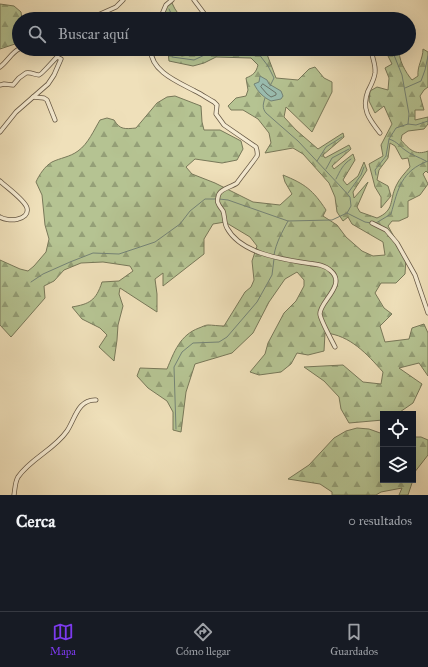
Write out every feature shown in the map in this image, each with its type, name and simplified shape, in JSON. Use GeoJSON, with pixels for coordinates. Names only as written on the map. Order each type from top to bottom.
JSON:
{"type":"FeatureCollection","features":[{"type":"Feature","properties":{"kind":"street"},"geometry":{"type":"LineString","coordinates":[[105,12],[116,7],[123,0]]}},
{"type":"Feature","properties":{"kind":"street"},"geometry":{"type":"LineString","coordinates":[[163,12],[166,5],[172,0]]}},
{"type":"Feature","properties":{"kind":"street"},"geometry":{"type":"LineString","coordinates":[[194,0],[203,12]]}},
{"type":"Feature","properties":{"kind":"street"},"geometry":{"type":"LineString","coordinates":[[0,67],[7,62],[12,55]]}},
{"type":"Feature","properties":{"kind":"street"},"geometry":{"type":"LineString","coordinates":[[151,56],[162,71],[214,102],[217,105],[216,114],[224,125],[256,147],[257,155],[237,182],[219,194],[218,201],[223,212],[224,219],[230,232],[238,241],[251,249],[277,258],[316,264],[331,271],[334,276],[334,289],[319,312],[321,320],[335,347]]}},
{"type":"Feature","properties":{"kind":"street"},"geometry":{"type":"LineString","coordinates":[[373,56],[375,73],[367,95],[365,109],[371,122],[380,133]]}},
{"type":"Feature","properties":{"kind":"street"},"geometry":{"type":"LineString","coordinates":[[0,85],[14,85],[26,72],[39,75],[42,74],[57,57],[61,59],[51,79],[33,98],[16,112],[0,132]]}},
{"type":"Feature","properties":{"kind":"street"},"geometry":{"type":"LineString","coordinates":[[33,98],[44,98],[47,100],[55,120]]}},
{"type":"Feature","properties":{"kind":"street"},"geometry":{"type":"LineString","coordinates":[[0,181],[22,200],[27,207],[24,216],[20,219],[9,221],[0,217]]}},
{"type":"Feature","properties":{"kind":"street"},"geometry":{"type":"LineString","coordinates":[[372,223],[386,230],[397,243],[415,275],[428,313]]}},
{"type":"Feature","properties":{"kind":"street"},"geometry":{"type":"LineString","coordinates":[[14,495],[17,479],[20,474],[43,452],[51,448],[57,442],[66,432],[79,408],[85,402],[96,400]]}},
{"type":"Feature","properties":{"kind":"green space"},"geometry":{"type":"Polygon","coordinates":[[[171,1],[177,12],[164,12],[171,1]]]}},
{"type":"Feature","properties":{"kind":"green space"},"geometry":{"type":"Polygon","coordinates":[[[0,4],[14,6],[21,12],[12,12],[12,45],[0,49],[0,4]]]}},
{"type":"Feature","properties":{"kind":"green space"},"geometry":{"type":"Polygon","coordinates":[[[423,49],[428,52],[428,87],[420,96],[424,110],[415,110],[415,120],[428,117],[428,124],[424,129],[408,131],[402,135],[401,140],[413,151],[419,153],[428,151],[428,173],[426,171],[423,174],[428,184],[420,195],[408,201],[408,217],[399,221],[392,221],[388,226],[406,258],[405,274],[396,283],[381,283],[375,293],[384,308],[392,314],[380,326],[385,342],[409,339],[412,328],[424,324],[428,333],[428,376],[419,363],[399,368],[422,384],[413,403],[401,411],[380,411],[380,420],[349,423],[341,409],[339,397],[324,381],[304,367],[343,365],[363,382],[381,384],[383,372],[357,346],[342,337],[325,333],[324,351],[308,355],[297,353],[291,364],[281,372],[259,375],[250,372],[265,354],[268,343],[284,313],[296,301],[304,286],[304,280],[297,272],[285,279],[269,302],[253,333],[232,353],[195,364],[186,392],[181,432],[173,430],[173,412],[167,401],[148,388],[137,376],[140,368],[167,369],[178,345],[192,331],[207,325],[224,326],[245,292],[251,287],[254,280],[252,261],[257,246],[250,237],[225,222],[213,224],[204,239],[204,254],[163,286],[163,273],[155,279],[157,312],[120,288],[119,294],[123,306],[118,325],[114,361],[99,347],[107,335],[100,328],[82,319],[72,307],[87,303],[91,300],[97,294],[102,282],[119,281],[133,271],[130,266],[103,262],[81,263],[64,270],[54,281],[44,286],[45,298],[11,337],[0,325],[0,260],[28,271],[46,252],[49,239],[45,225],[42,195],[36,182],[42,171],[52,162],[72,155],[82,148],[100,120],[107,118],[114,120],[118,126],[123,128],[136,128],[157,103],[167,97],[175,96],[201,106],[204,130],[220,130],[241,141],[243,149],[237,160],[222,163],[195,159],[186,167],[192,174],[215,183],[253,202],[280,205],[292,194],[283,175],[308,188],[317,197],[326,210],[323,216],[337,225],[346,237],[362,251],[373,256],[385,255],[383,242],[352,224],[348,217],[343,221],[337,212],[335,197],[329,183],[303,154],[293,148],[265,153],[271,143],[269,133],[258,119],[243,110],[231,110],[228,106],[236,98],[246,96],[248,90],[246,78],[254,73],[258,65],[251,58],[216,57],[204,63],[193,66],[169,61],[168,56],[268,56],[276,78],[298,80],[309,69],[315,67],[324,78],[332,82],[332,92],[312,132],[286,107],[284,117],[296,130],[318,149],[343,133],[344,137],[323,155],[325,158],[349,145],[351,149],[332,166],[334,169],[353,154],[355,160],[343,180],[347,185],[358,176],[364,162],[367,170],[353,192],[354,198],[368,182],[357,207],[360,212],[377,218],[387,212],[391,205],[397,183],[410,167],[408,158],[402,159],[395,146],[390,143],[388,158],[379,170],[377,180],[388,186],[391,196],[381,208],[381,197],[375,187],[369,164],[383,156],[381,145],[392,124],[384,106],[375,113],[369,101],[370,91],[377,87],[388,90],[389,78],[385,68],[392,64],[388,56],[400,56],[405,69],[412,80],[418,76],[418,69],[423,49]]]}},
{"type":"Feature","properties":{"kind":"green space"},"geometry":{"type":"Polygon","coordinates":[[[357,428],[369,429],[380,433],[380,483],[412,483],[408,495],[399,495],[402,488],[381,492],[376,495],[332,495],[332,492],[320,484],[288,479],[309,465],[334,438],[346,431],[357,428]]]}},
{"type":"Feature","properties":{"kind":"green space"},"geometry":{"type":"Polygon","coordinates":[[[416,437],[421,437],[428,440],[428,455],[416,470],[416,437]]]}},
{"type":"Feature","properties":{"kind":"water"},"geometry":{"type":"Polygon","coordinates":[[[260,76],[267,80],[269,84],[281,91],[283,96],[281,99],[271,101],[259,92],[254,84],[259,82],[260,76]]]}},
{"type":"Feature","properties":{"kind":"waterway"},"geometry":{"type":"LineString","coordinates":[[172,57],[194,60],[202,56]]}},
{"type":"Feature","properties":{"kind":"waterway"},"geometry":{"type":"LineString","coordinates":[[260,56],[268,66],[274,78],[270,86]]}},
{"type":"Feature","properties":{"kind":"waterway"},"geometry":{"type":"LineString","coordinates":[[394,56],[402,75],[409,114],[408,124]]}},
{"type":"Feature","properties":{"kind":"waterway"},"geometry":{"type":"LineString","coordinates":[[405,88],[421,81],[428,56]]}},
{"type":"Feature","properties":{"kind":"waterway"},"geometry":{"type":"LineString","coordinates":[[265,98],[263,106],[266,113],[298,141],[350,197],[351,206],[347,213],[365,222],[371,223]]}},
{"type":"Feature","properties":{"kind":"waterway"},"geometry":{"type":"LineString","coordinates":[[426,161],[403,149],[389,139],[396,128],[408,124],[416,125],[428,121]]}},
{"type":"Feature","properties":{"kind":"waterway"},"geometry":{"type":"LineString","coordinates":[[317,161],[326,147],[342,137]]}},
{"type":"Feature","properties":{"kind":"waterway"},"geometry":{"type":"LineString","coordinates":[[376,175],[375,170],[386,156],[389,139]]}},
{"type":"Feature","properties":{"kind":"waterway"},"geometry":{"type":"LineString","coordinates":[[326,169],[332,158],[349,149]]}},
{"type":"Feature","properties":{"kind":"waterway"},"geometry":{"type":"LineString","coordinates":[[336,179],[340,170],[351,159]]}},
{"type":"Feature","properties":{"kind":"waterway"},"geometry":{"type":"LineString","coordinates":[[376,223],[391,214],[399,189],[406,176],[419,165],[428,161]]}},
{"type":"Feature","properties":{"kind":"waterway"},"geometry":{"type":"LineString","coordinates":[[348,193],[361,175],[364,167]]}},
{"type":"Feature","properties":{"kind":"waterway"},"geometry":{"type":"LineString","coordinates":[[31,282],[43,274],[93,253],[119,254],[155,242],[180,224],[190,211],[205,199],[216,199]]}},
{"type":"Feature","properties":{"kind":"waterway"},"geometry":{"type":"LineString","coordinates":[[219,199],[228,200],[288,221],[332,220],[347,213]]}},
{"type":"Feature","properties":{"kind":"waterway"},"geometry":{"type":"LineString","coordinates":[[274,255],[281,233],[288,221]]}},
{"type":"Feature","properties":{"kind":"waterway"},"geometry":{"type":"LineString","coordinates":[[176,429],[174,367],[182,352],[193,343],[219,342],[227,337],[257,302],[272,275],[274,259]]}}]}
